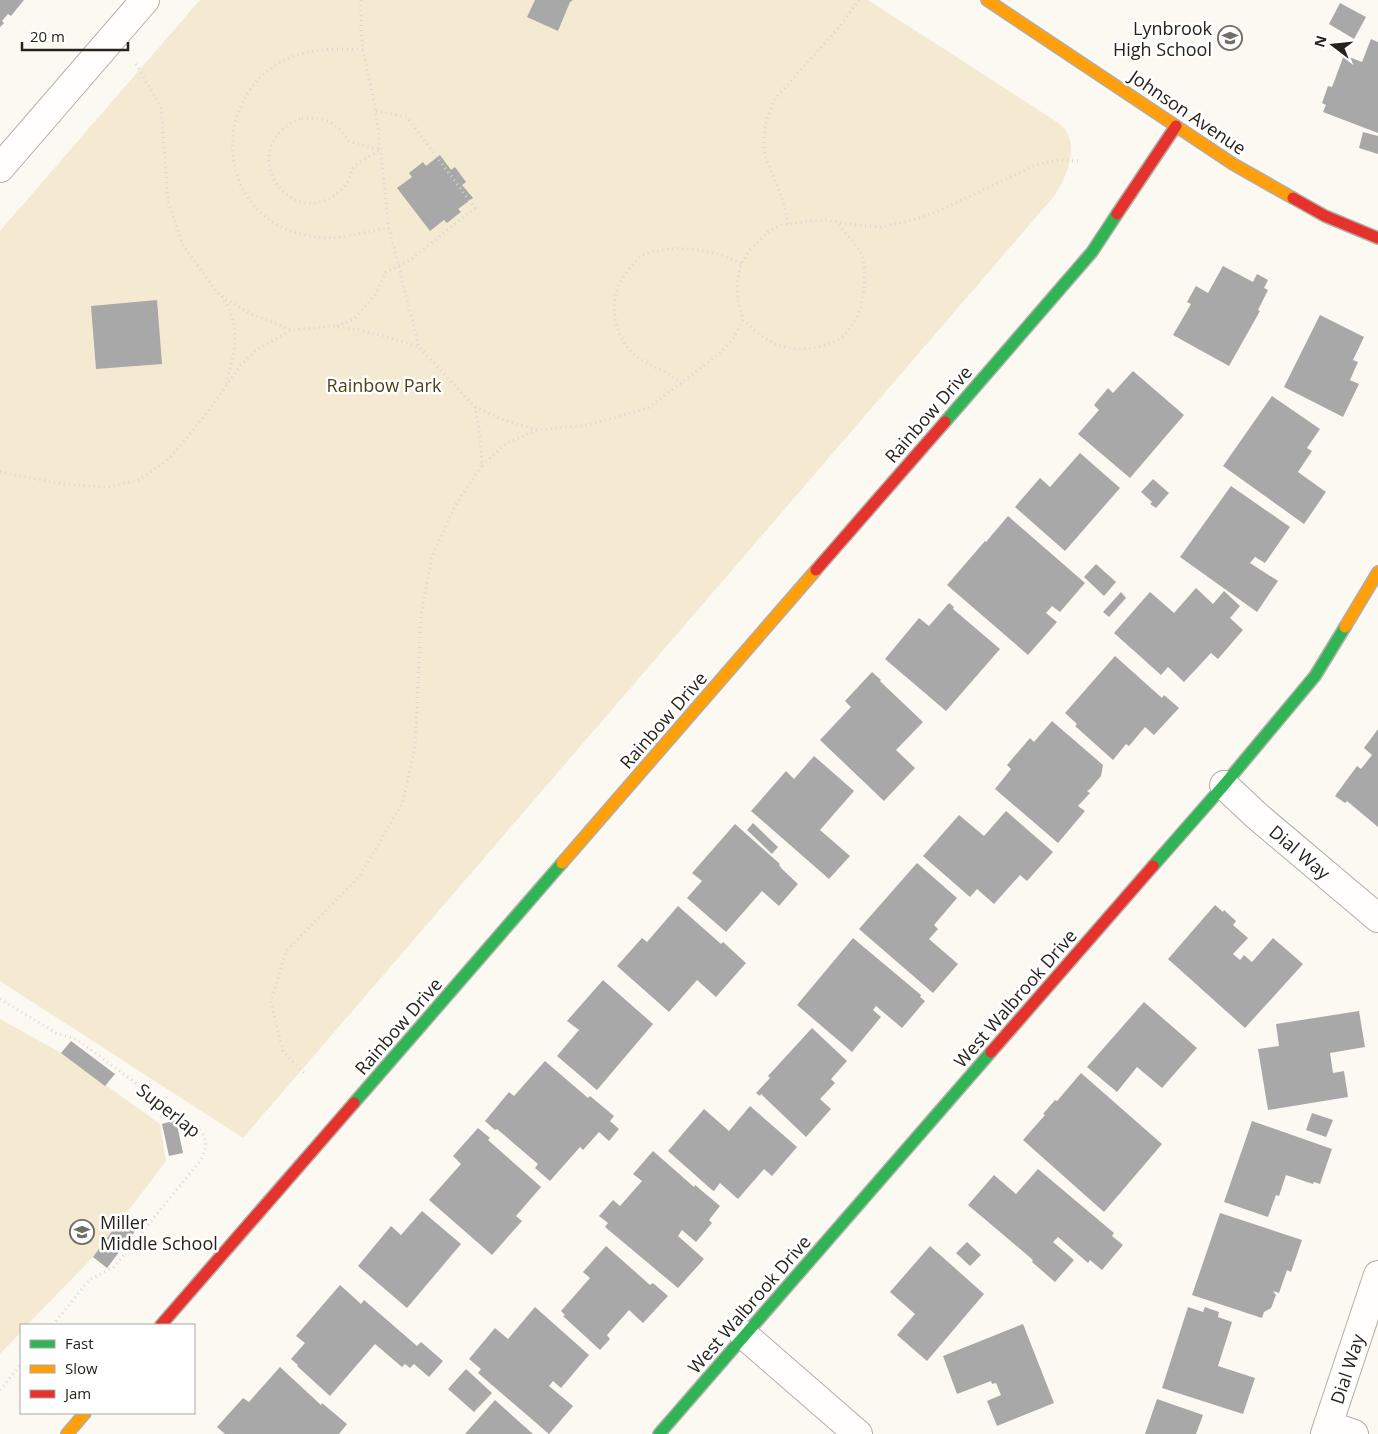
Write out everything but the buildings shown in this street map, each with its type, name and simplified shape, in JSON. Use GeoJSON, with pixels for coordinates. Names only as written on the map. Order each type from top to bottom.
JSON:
{"type":"FeatureCollection","features":[{"type":"Feature","properties":{"kind":"street"},"geometry":{"type":"LineString","coordinates":[[0,168],[145,0]]}},
{"type":"Feature","properties":{"kind":"street","name":"Johnson Avenue"},"geometry":{"type":"LineString","coordinates":[[986,0],[1232,164],[1325,216],[1378,238]]}},
{"type":"Feature","properties":{"kind":"street","name":"Rainbow Drive"},"geometry":{"type":"LineString","coordinates":[[162,1324],[1092,252],[1176,126]]}},
{"type":"Feature","properties":{"kind":"street","name":"West Walbrook Drive"},"geometry":{"type":"LineString","coordinates":[[659,1434],[1224,785],[1315,676],[1378,572]]}},
{"type":"Feature","properties":{"kind":"street","name":"Dial Way"},"geometry":{"type":"LineString","coordinates":[[1224,785],[1257,816],[1378,918]]}},
{"type":"Feature","properties":{"kind":"street","name":"Dial Way"},"geometry":{"type":"LineString","coordinates":[[1327,1429],[1378,1275]]}},
{"type":"Feature","properties":{"kind":"street"},"geometry":{"type":"LineString","coordinates":[[744,1336],[858,1434]]}},
{"type":"Feature","properties":{"kind":"street"},"geometry":{"type":"LineString","coordinates":[[67,1434],[85,1414]]}},
{"type":"Feature","properties":{"kind":"street"},"geometry":{"type":"LineString","coordinates":[[1327,1429],[1354,1434]]}},
{"type":"Feature","properties":{"kind":"path"},"geometry":{"type":"LineString","coordinates":[[361,0],[363,50],[376,111],[389,228],[420,347],[475,407],[504,420],[538,430]]}},
{"type":"Feature","properties":{"kind":"path"},"geometry":{"type":"LineString","coordinates":[[788,224],[782,200],[765,154],[764,137],[766,122],[774,100],[839,27],[859,0]]}},
{"type":"Feature","properties":{"kind":"path"},"geometry":{"type":"LineString","coordinates":[[363,50],[334,48],[310,52],[288,59],[269,70],[249,92],[240,107],[232,138],[233,163],[238,179],[250,201],[267,219],[280,226],[306,235],[324,238],[389,228]]}},
{"type":"Feature","properties":{"kind":"path"},"geometry":{"type":"LineString","coordinates":[[136,64],[161,107],[168,201],[183,245],[212,287],[221,296],[249,313],[291,330],[335,327],[350,328],[420,347]]}},
{"type":"Feature","properties":{"kind":"path"},"geometry":{"type":"LineString","coordinates":[[335,327],[354,319],[375,295],[386,272],[410,260],[475,208],[407,117],[376,111]]}},
{"type":"Feature","properties":{"kind":"path"},"geometry":{"type":"LineString","coordinates":[[302,118],[315,118],[330,122],[341,130],[349,141],[380,150],[353,168],[348,181],[340,191],[328,199],[315,202],[302,202],[286,195],[271,175],[268,161],[271,146],[278,134],[288,124],[302,118]]}},
{"type":"Feature","properties":{"kind":"path"},"geometry":{"type":"LineString","coordinates":[[836,222],[861,254],[865,272],[864,292],[854,320],[843,336],[825,345],[805,350],[780,346],[760,334],[743,320],[738,301],[737,282],[741,264],[749,251],[769,231],[788,224],[809,220],[827,220],[880,227],[909,221],[934,213],[1036,165],[1059,160],[1078,161]]}},
{"type":"Feature","properties":{"kind":"path"},"geometry":{"type":"LineString","coordinates":[[681,384],[660,368],[637,358],[626,345],[615,320],[613,310],[614,299],[623,275],[642,255],[666,249],[700,250],[729,257],[741,264]]}},
{"type":"Feature","properties":{"kind":"path"},"geometry":{"type":"LineString","coordinates":[[221,296],[232,315],[235,334],[234,357],[225,387]]}},
{"type":"Feature","properties":{"kind":"path"},"geometry":{"type":"LineString","coordinates":[[304,1074],[283,1051],[271,1002],[286,951],[359,877],[404,802],[415,746],[421,616],[432,557],[455,506],[482,465],[507,444],[538,430],[588,425],[648,408],[718,355],[733,339],[743,320]]}},
{"type":"Feature","properties":{"kind":"path"},"geometry":{"type":"LineString","coordinates":[[0,472],[64,484],[98,486],[120,485],[138,480],[164,463],[177,450],[209,410],[241,365],[255,351],[291,330]]}},
{"type":"Feature","properties":{"kind":"path"},"geometry":{"type":"LineString","coordinates":[[475,407],[482,465]]}},
{"type":"Feature","properties":{"kind":"path","name":"Superlap"},"geometry":{"type":"LineString","coordinates":[[0,999],[56,1033],[76,1039],[201,1131],[205,1136],[205,1154],[200,1161],[114,1267],[89,1280],[53,1324]]}},
{"type":"Feature","properties":{"kind":"path"},"geometry":{"type":"LineString","coordinates":[[0,1390],[20,1365]]}},
{"type":"Feature","properties":{"kind":"green space","name":"Rainbow Park"},"geometry":{"type":"Polygon","coordinates":[[[200,0],[868,0],[1061,125],[1065,130],[1071,147],[1069,164],[1055,195],[243,1138],[0,981],[0,231],[200,0]]]}},
{"type":"Feature","properties":{"kind":"green space","name":"Miller Middle School"},"geometry":{"type":"Polygon","coordinates":[[[0,1019],[61,1053],[160,1124],[166,1161],[93,1257],[28,1324],[20,1324],[20,1333],[0,1354],[0,1019]]]}},
{"type":"Feature","properties":{"kind":"traffic: fast"},"geometry":{"type":"LineString","coordinates":[[945,422],[1092,252],[1117,214]]}},
{"type":"Feature","properties":{"kind":"traffic: fast"},"geometry":{"type":"LineString","coordinates":[[1153,866],[1315,676],[1345,627]]}},
{"type":"Feature","properties":{"kind":"traffic: fast"},"geometry":{"type":"LineString","coordinates":[[354,1103],[562,863]]}},
{"type":"Feature","properties":{"kind":"traffic: fast"},"geometry":{"type":"LineString","coordinates":[[659,1434],[991,1052]]}},
{"type":"Feature","properties":{"kind":"traffic: slow"},"geometry":{"type":"LineString","coordinates":[[987,0],[1233,164],[1293,198]]}},
{"type":"Feature","properties":{"kind":"traffic: slow"},"geometry":{"type":"LineString","coordinates":[[562,863],[816,570]]}},
{"type":"Feature","properties":{"kind":"traffic: slow"},"geometry":{"type":"LineString","coordinates":[[1345,627],[1378,572]]}},
{"type":"Feature","properties":{"kind":"traffic: slow"},"geometry":{"type":"LineString","coordinates":[[67,1434],[84,1414]]}},
{"type":"Feature","properties":{"kind":"traffic: jam"},"geometry":{"type":"LineString","coordinates":[[1117,214],[1176,126]]}},
{"type":"Feature","properties":{"kind":"traffic: jam"},"geometry":{"type":"LineString","coordinates":[[1293,198],[1325,216],[1378,238]]}},
{"type":"Feature","properties":{"kind":"traffic: jam"},"geometry":{"type":"LineString","coordinates":[[816,570],[945,422]]}},
{"type":"Feature","properties":{"kind":"traffic: jam"},"geometry":{"type":"LineString","coordinates":[[991,1052],[1153,866]]}},
{"type":"Feature","properties":{"kind":"traffic: jam"},"geometry":{"type":"LineString","coordinates":[[162,1324],[354,1103]]}},
{"type":"Feature","properties":{"kind":"place","name":"Lynbrook High School"},"geometry":{"type":"Point","coordinates":[1230,38]}},
{"type":"Feature","properties":{"kind":"place","name":"Miller Middle School"},"geometry":{"type":"Point","coordinates":[82,1232]}}]}
